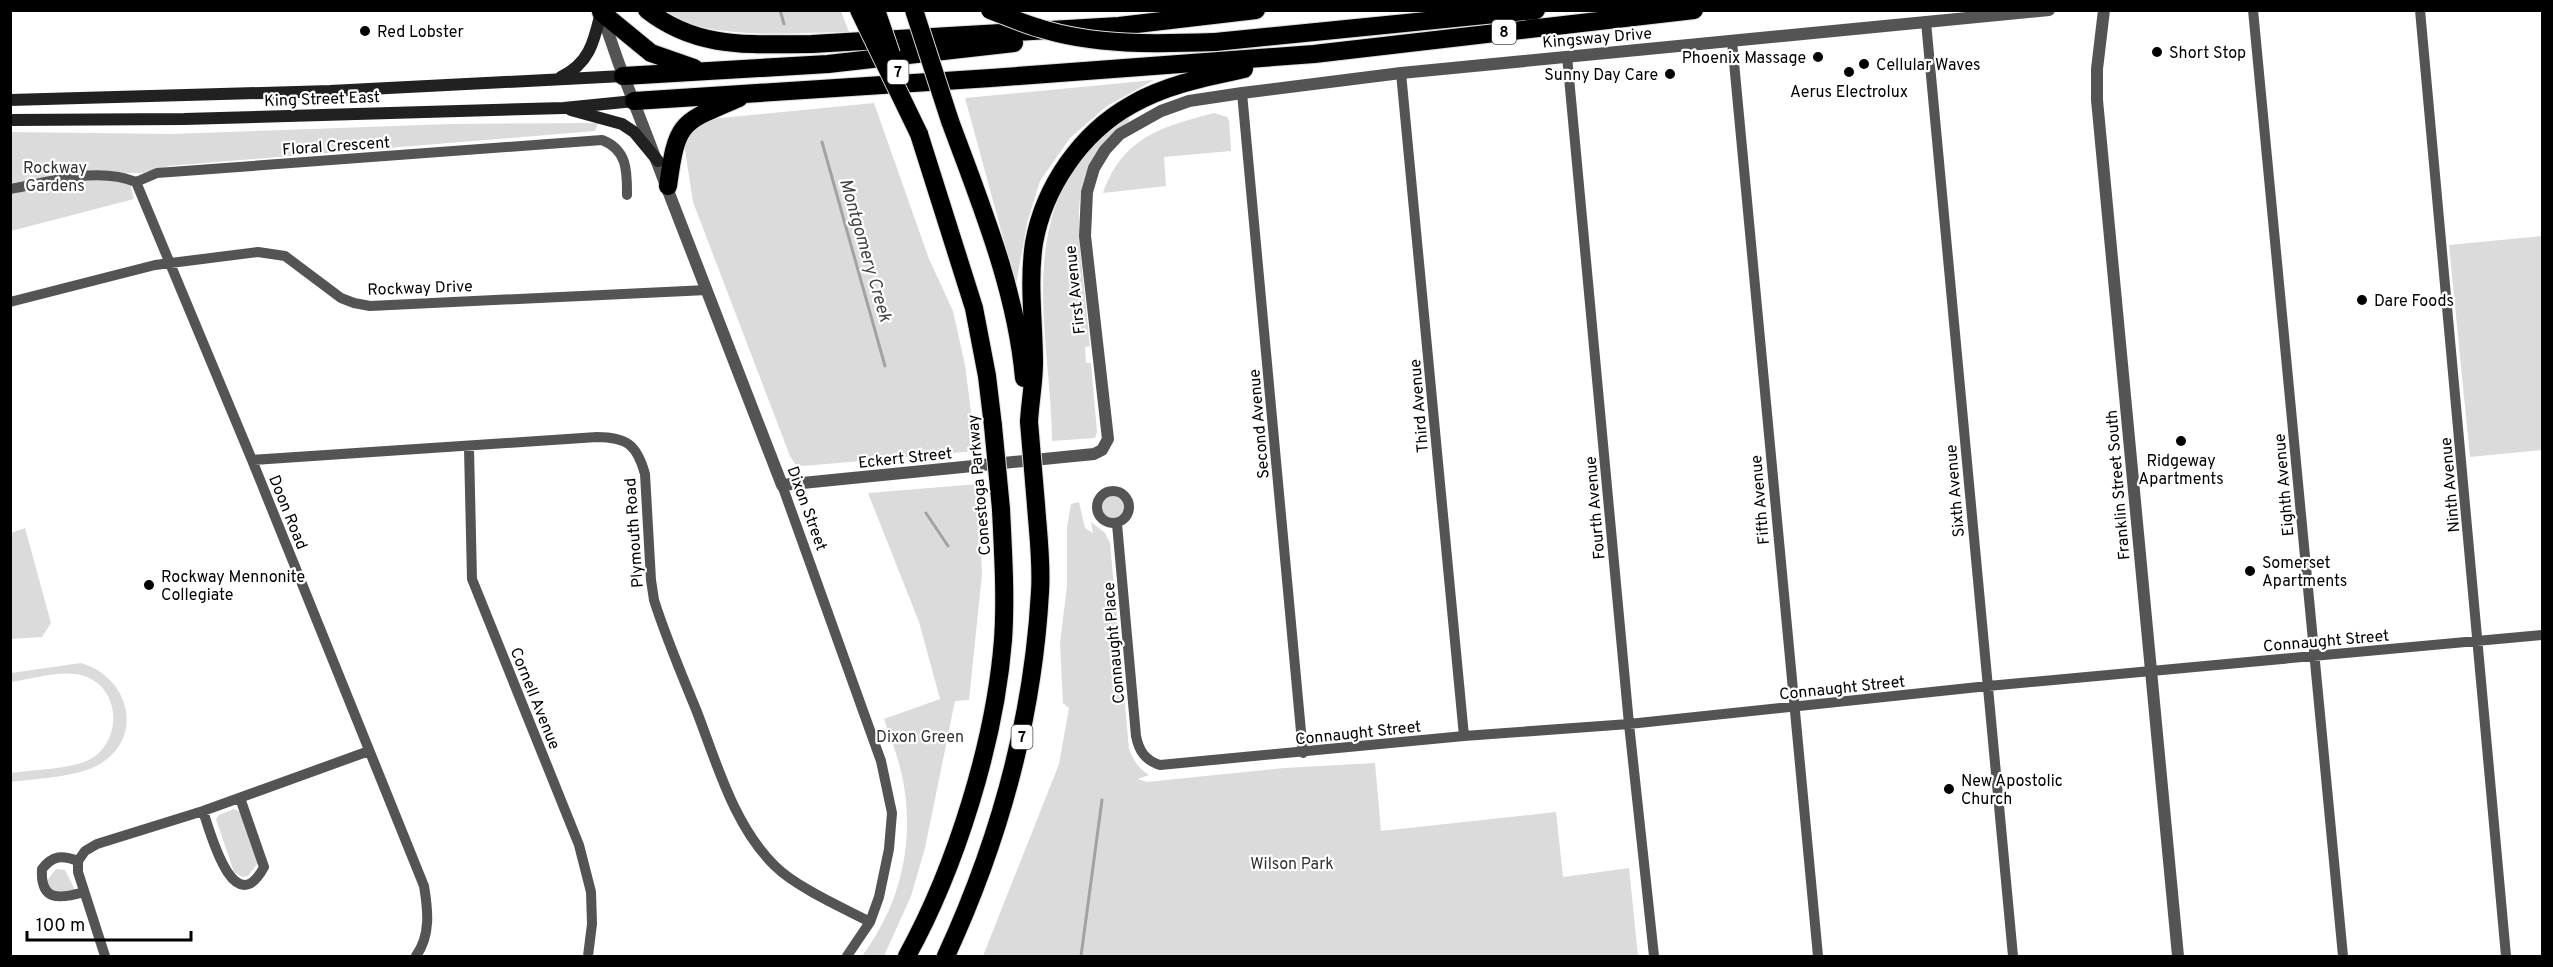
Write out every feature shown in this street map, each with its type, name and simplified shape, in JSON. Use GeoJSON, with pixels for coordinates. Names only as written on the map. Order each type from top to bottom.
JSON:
{"type":"FeatureCollection","features":[{"type":"Feature","properties":{"kind":"highway"},"geometry":{"type":"LineString","coordinates":[[647,10],[660,21],[683,32],[707,41],[733,43],[812,44],[1119,26]]}},
{"type":"Feature","properties":{"kind":"highway"},"geometry":{"type":"LineString","coordinates":[[860,10],[919,135]]}},
{"type":"Feature","properties":{"kind":"highway","name":"Conestoga Parkway"},"geometry":{"type":"LineString","coordinates":[[876,10],[974,308],[987,376],[993,426],[1001,509],[1004,588],[1003,641],[991,715],[969,806],[941,887],[907,957]]}},
{"type":"Feature","properties":{"kind":"highway","name":"7"},"geometry":{"type":"LineString","coordinates":[[914,10],[950,121],[992,233],[1012,302],[1024,370],[1041,589],[1035,654],[1021,742],[999,825],[969,906],[946,957]]}},
{"type":"Feature","properties":{"kind":"highway"},"geometry":{"type":"LineString","coordinates":[[990,10],[1041,29],[1096,39],[1159,44],[1215,42],[1536,10]]}},
{"type":"Feature","properties":{"kind":"highway"},"geometry":{"type":"LineString","coordinates":[[623,76],[909,56],[1036,40],[1119,26],[1256,10]]}},
{"type":"Feature","properties":{"kind":"highway","name":"8"},"geometry":{"type":"LineString","coordinates":[[1314,54],[1694,10]]}},
{"type":"Feature","properties":{"kind":"highway"},"geometry":{"type":"LineString","coordinates":[[601,11],[651,53],[704,71]]}},
{"type":"Feature","properties":{"kind":"highway"},"geometry":{"type":"LineString","coordinates":[[634,101],[1002,78],[1314,54]]}},
{"type":"Feature","properties":{"kind":"highway"},"geometry":{"type":"LineString","coordinates":[[1029,422],[1034,364],[1032,272],[1034,243],[1042,212],[1067,164],[1085,142],[1130,105],[1164,90],[1209,76],[1314,54]]}},
{"type":"Feature","properties":{"kind":"highway"},"geometry":{"type":"LineString","coordinates":[[668,186],[673,148],[684,126],[692,118],[752,93]]}},
{"type":"Feature","properties":{"kind":"main road"},"geometry":{"type":"LineString","coordinates":[[557,79],[574,71],[594,44],[601,11]]}},
{"type":"Feature","properties":{"kind":"main road","name":"King Street East"},"geometry":{"type":"LineString","coordinates":[[10,100],[330,91],[623,76]]}},
{"type":"Feature","properties":{"kind":"main road","name":"King Street East"},"geometry":{"type":"LineString","coordinates":[[10,120],[184,119],[564,108],[634,101]]}},
{"type":"Feature","properties":{"kind":"main road"},"geometry":{"type":"LineString","coordinates":[[564,108],[622,124],[634,132],[658,161]]}},
{"type":"Feature","properties":{"kind":"street","name":"Kingsway Drive"},"geometry":{"type":"LineString","coordinates":[[1120,134],[1161,111],[1189,101],[1242,93],[1401,73],[2049,10]]}},
{"type":"Feature","properties":{"kind":"street","name":"Franklin Street South"},"geometry":{"type":"LineString","coordinates":[[2104,10],[2097,69],[2097,100],[2178,957]]}},
{"type":"Feature","properties":{"kind":"street","name":"Eighth Avenue"},"geometry":{"type":"LineString","coordinates":[[2253,10],[2343,957]]}},
{"type":"Feature","properties":{"kind":"street","name":"Ninth Avenue"},"geometry":{"type":"LineString","coordinates":[[2420,10],[2506,957]]}},
{"type":"Feature","properties":{"kind":"street","name":"Dixon Street"},"geometry":{"type":"LineString","coordinates":[[601,11],[623,76],[668,186],[782,485],[881,761],[892,813],[889,849],[879,897],[870,922],[847,957]]}},
{"type":"Feature","properties":{"kind":"street","name":"Sixth Avenue"},"geometry":{"type":"LineString","coordinates":[[1926,22],[2013,957]]}},
{"type":"Feature","properties":{"kind":"street","name":"Fifth Avenue"},"geometry":{"type":"LineString","coordinates":[[1732,41],[1792,707],[1818,957]]}},
{"type":"Feature","properties":{"kind":"street","name":"Fourth Avenue"},"geometry":{"type":"LineString","coordinates":[[1567,56],[1629,724],[1654,957]]}},
{"type":"Feature","properties":{"kind":"street","name":"Third Avenue"},"geometry":{"type":"LineString","coordinates":[[1401,73],[1464,736]]}},
{"type":"Feature","properties":{"kind":"street","name":"Second Avenue"},"geometry":{"type":"LineString","coordinates":[[1242,93],[1303,753]]}},
{"type":"Feature","properties":{"kind":"street","name":"First Avenue"},"geometry":{"type":"LineString","coordinates":[[1102,450],[1108,439],[1085,236],[1087,192],[1094,168],[1105,150],[1120,134]]}},
{"type":"Feature","properties":{"kind":"street","name":"Floral Crescent"},"geometry":{"type":"LineString","coordinates":[[136,182],[157,173],[602,140],[611,143],[628,166],[627,195]]}},
{"type":"Feature","properties":{"kind":"street"},"geometry":{"type":"LineString","coordinates":[[10,189],[97,174],[126,178],[136,182]]}},
{"type":"Feature","properties":{"kind":"street","name":"Doon Road"},"geometry":{"type":"LineString","coordinates":[[136,182],[252,460],[424,886],[428,921],[424,940],[416,957]]}},
{"type":"Feature","properties":{"kind":"street","name":"Rockway Drive"},"geometry":{"type":"LineString","coordinates":[[10,302],[169,263],[258,252],[285,256],[341,298],[370,306],[707,290]]}},
{"type":"Feature","properties":{"kind":"street","name":"Plymouth Road"},"geometry":{"type":"LineString","coordinates":[[252,460],[616,437],[634,449],[641,459],[645,474],[654,600],[741,820],[776,868],[820,897],[870,922]]}},
{"type":"Feature","properties":{"kind":"street","name":"Cornell Avenue"},"geometry":{"type":"LineString","coordinates":[[468,448],[472,579],[579,845],[591,892],[592,924],[588,957]]}},
{"type":"Feature","properties":{"kind":"street","name":"Eckert Street"},"geometry":{"type":"LineString","coordinates":[[782,485],[1094,454],[1102,450]]}},
{"type":"Feature","properties":{"kind":"street","name":"Connaught Place"},"geometry":{"type":"LineString","coordinates":[[1117,524],[1136,736],[1138,746],[1146,758]]}},
{"type":"Feature","properties":{"kind":"street","name":"Connaught Street"},"geometry":{"type":"LineString","coordinates":[[1146,758],[1160,765],[1303,753],[1464,736],[1629,724],[1988,686],[2542,635]]}},
{"type":"Feature","properties":{"kind":"street"},"geometry":{"type":"LineString","coordinates":[[105,957],[84,892],[78,861],[85,851],[97,844],[202,811],[369,751]]}},
{"type":"Feature","properties":{"kind":"street"},"geometry":{"type":"LineString","coordinates":[[202,811],[224,870],[232,880],[241,884],[250,883],[258,877],[264,867],[240,798]]}},
{"type":"Feature","properties":{"kind":"street"},"geometry":{"type":"LineString","coordinates":[[78,861],[65,856],[56,857],[48,861],[42,869],[41,878],[49,894],[57,898],[84,892]]}},
{"type":"Feature","properties":{"kind":"green space"},"geometry":{"type":"Polygon","coordinates":[[[665,11],[841,11],[849,32],[779,34],[727,31],[682,21],[665,11]]]}},
{"type":"Feature","properties":{"kind":"green space"},"geometry":{"type":"Polygon","coordinates":[[[1154,80],[1107,106],[1070,138],[1040,181],[1027,223],[1016,285],[965,98],[1154,80]]]}},
{"type":"Feature","properties":{"kind":"green space"},"geometry":{"type":"Polygon","coordinates":[[[874,103],[929,259],[953,311],[965,365],[976,451],[803,466],[795,464],[790,456],[693,202],[684,144],[689,133],[697,125],[711,119],[874,103]]]}},
{"type":"Feature","properties":{"kind":"green space"},"geometry":{"type":"Polygon","coordinates":[[[1214,113],[1227,117],[1229,120],[1231,151],[1164,157],[1166,186],[1103,193],[1111,174],[1121,159],[1146,137],[1177,124],[1214,113]]]}},
{"type":"Feature","properties":{"kind":"green space"},"geometry":{"type":"Polygon","coordinates":[[[1128,117],[1129,121],[1098,151],[1089,166],[1080,199],[1079,237],[1090,346],[1085,347],[1086,363],[1091,363],[1097,432],[1095,438],[1052,441],[1044,322],[1043,282],[1046,244],[1055,207],[1072,172],[1098,139],[1128,117]]]}},
{"type":"Feature","properties":{"kind":"green space","name":"Rockway Gardens"},"geometry":{"type":"Polygon","coordinates":[[[598,123],[595,131],[169,166],[143,173],[127,173],[134,199],[11,231],[10,132],[171,134],[451,124],[598,123]]]}},
{"type":"Feature","properties":{"kind":"green space"},"geometry":{"type":"Polygon","coordinates":[[[2542,236],[2542,450],[2470,457],[2449,245],[2542,236]]]}},
{"type":"Feature","properties":{"kind":"green space","name":"Dixon Green"},"geometry":{"type":"Polygon","coordinates":[[[978,484],[982,574],[969,700],[955,701],[925,848],[911,896],[884,956],[862,956],[888,913],[897,890],[906,842],[905,792],[898,761],[884,719],[940,699],[919,622],[868,493],[978,484]]]}},
{"type":"Feature","properties":{"kind":"green space"},"geometry":{"type":"Polygon","coordinates":[[[1113,494],[1122,498],[1126,507],[1122,516],[1113,520],[1104,516],[1100,507],[1104,498],[1113,494]]]}},
{"type":"Feature","properties":{"kind":"green space","name":"Wilson Park"},"geometry":{"type":"Polygon","coordinates":[[[1079,502],[1085,528],[1093,533],[1091,522],[1105,533],[1110,543],[1129,749],[1137,764],[1149,775],[1138,779],[1147,782],[1284,768],[1375,763],[1381,831],[1556,812],[1563,877],[1629,868],[1638,956],[983,956],[1059,764],[1069,708],[1063,703],[1060,643],[1067,586],[1067,527],[1071,504],[1079,502]]]}},
{"type":"Feature","properties":{"kind":"green space"},"geometry":{"type":"Polygon","coordinates":[[[25,528],[51,623],[42,637],[11,639],[11,533],[25,528]]]}},
{"type":"Feature","properties":{"kind":"green space"},"geometry":{"type":"Polygon","coordinates":[[[81,663],[97,670],[110,680],[120,693],[127,723],[123,738],[114,752],[90,769],[68,775],[11,782],[11,773],[58,768],[84,762],[97,755],[106,744],[113,719],[112,705],[106,693],[97,683],[75,674],[48,675],[11,682],[11,673],[81,663]]]}},
{"type":"Feature","properties":{"kind":"green space"},"geometry":{"type":"Polygon","coordinates":[[[234,809],[241,812],[258,863],[248,876],[242,877],[234,872],[216,819],[219,815],[234,809]]]}},
{"type":"Feature","properties":{"kind":"green space"},"geometry":{"type":"Polygon","coordinates":[[[56,869],[65,870],[74,888],[72,894],[55,896],[46,882],[56,869]]]}},
{"type":"Feature","properties":{"kind":"waterway","name":"Montgomery Creek"},"geometry":{"type":"LineString","coordinates":[[780,10],[784,24]]}},
{"type":"Feature","properties":{"kind":"waterway","name":"Montgomery Creek"},"geometry":{"type":"LineString","coordinates":[[822,142],[885,366]]}},
{"type":"Feature","properties":{"kind":"waterway","name":"Montgomery Creek"},"geometry":{"type":"LineString","coordinates":[[926,513],[948,546]]}},
{"type":"Feature","properties":{"kind":"waterway","name":"Montgomery Creek"},"geometry":{"type":"LineString","coordinates":[[1081,956],[1102,800]]}},
{"type":"Feature","properties":{"kind":"place","name":"Red Lobster"},"geometry":{"type":"Point","coordinates":[365,31]}},
{"type":"Feature","properties":{"kind":"place","name":"Short Stop"},"geometry":{"type":"Point","coordinates":[2157,52]}},
{"type":"Feature","properties":{"kind":"place","name":"Phoenix Massage"},"geometry":{"type":"Point","coordinates":[1818,57]}},
{"type":"Feature","properties":{"kind":"place","name":"Cellular Waves"},"geometry":{"type":"Point","coordinates":[1864,64]}},
{"type":"Feature","properties":{"kind":"place","name":"Aerus Electrolux"},"geometry":{"type":"Point","coordinates":[1849,72]}},
{"type":"Feature","properties":{"kind":"place","name":"Sunny Day Care"},"geometry":{"type":"Point","coordinates":[1670,74]}},
{"type":"Feature","properties":{"kind":"place","name":"Dare Foods"},"geometry":{"type":"Point","coordinates":[2362,300]}},
{"type":"Feature","properties":{"kind":"place","name":"Ridgeway Apartments"},"geometry":{"type":"Point","coordinates":[2181,441]}},
{"type":"Feature","properties":{"kind":"place","name":"Somerset Apartments"},"geometry":{"type":"Point","coordinates":[2250,571]}},
{"type":"Feature","properties":{"kind":"place","name":"Rockway Mennonite Collegiate"},"geometry":{"type":"Point","coordinates":[149,585]}},
{"type":"Feature","properties":{"kind":"place","name":"New Apostolic Church"},"geometry":{"type":"Point","coordinates":[1949,789]}}]}
